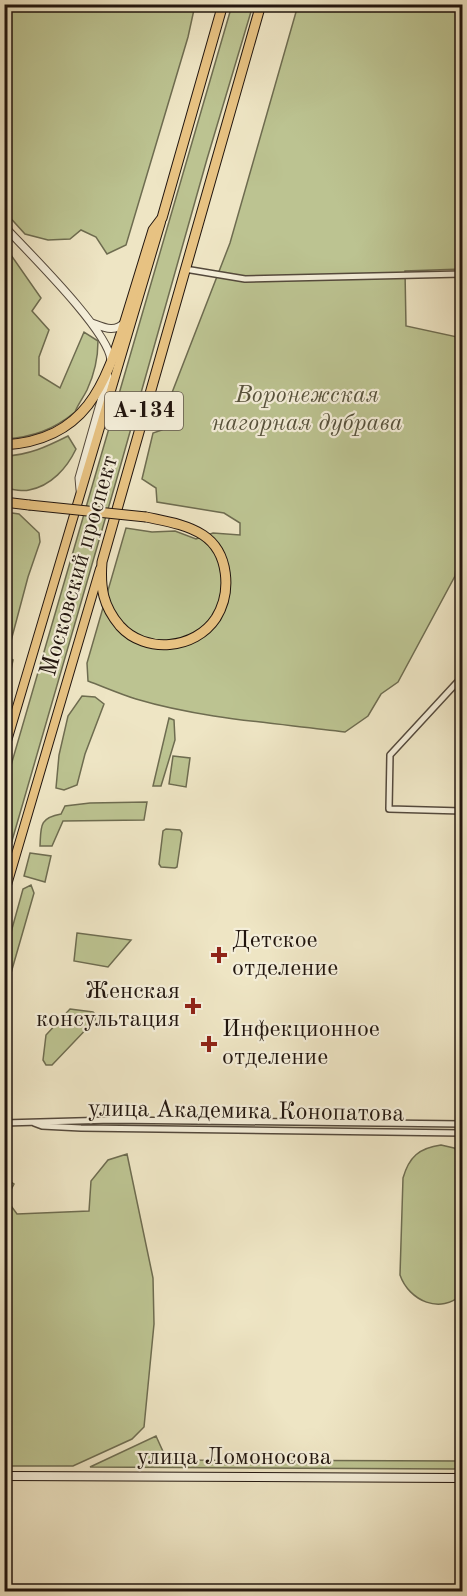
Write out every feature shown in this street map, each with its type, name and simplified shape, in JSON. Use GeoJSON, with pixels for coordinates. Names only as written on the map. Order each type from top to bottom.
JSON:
{"type":"FeatureCollection","features":[{"type":"Feature","properties":{"kind":"highway","name":"Московский проспект"},"geometry":{"type":"LineString","coordinates":[[162,218],[223,4]]}},
{"type":"Feature","properties":{"kind":"highway","name":"Московский проспект"},"geometry":{"type":"LineString","coordinates":[[102,562],[261,4]]}},
{"type":"Feature","properties":{"kind":"highway"},"geometry":{"type":"LineString","coordinates":[[4,445],[22,444],[46,438],[72,423],[95,394],[111,366],[153,230],[162,218]]}},
{"type":"Feature","properties":{"kind":"highway"},"geometry":{"type":"LineString","coordinates":[[4,502],[146,517],[193,530],[203,535],[216,549],[225,570],[225,591],[220,610],[209,626],[191,639],[170,645],[146,643],[135,639],[106,607],[102,589],[102,562]]}},
{"type":"Feature","properties":{"kind":"main road","name":"Московский проспект"},"geometry":{"type":"LineString","coordinates":[[4,751],[162,218]]}},
{"type":"Feature","properties":{"kind":"main road","name":"Московский проспект"},"geometry":{"type":"LineString","coordinates":[[4,895],[102,562]]}},
{"type":"Feature","properties":{"kind":"main road","name":"улица Ломоносова"},"geometry":{"type":"LineString","coordinates":[[4,1476],[462,1478]]}},
{"type":"Feature","properties":{"kind":"street"},"geometry":{"type":"LineString","coordinates":[[4,226],[92,324],[108,347],[111,366],[79,478],[81,495]]}},
{"type":"Feature","properties":{"kind":"street"},"geometry":{"type":"LineString","coordinates":[[185,269],[245,279],[462,274]]}},
{"type":"Feature","properties":{"kind":"street"},"geometry":{"type":"LineString","coordinates":[[92,324],[112,329],[125,322]]}},
{"type":"Feature","properties":{"kind":"street"},"geometry":{"type":"LineString","coordinates":[[462,677],[390,755],[389,809],[462,811],[459,774],[462,770]]}},
{"type":"Feature","properties":{"kind":"street","name":"улица Академика Конопатова"},"geometry":{"type":"LineString","coordinates":[[4,1124],[112,1120],[462,1124]]}},
{"type":"Feature","properties":{"kind":"street","name":"улица Академика Конопатова"},"geometry":{"type":"LineString","coordinates":[[30,1122],[42,1126],[81,1128],[462,1133]]}},
{"type":"Feature","properties":{"kind":"green space"},"geometry":{"type":"Polygon","coordinates":[[[5,4],[195,5],[188,37],[126,245],[107,254],[96,237],[81,230],[70,239],[48,240],[25,234],[5,212],[5,4]]]}},
{"type":"Feature","properties":{"kind":"green space"},"geometry":{"type":"Polygon","coordinates":[[[232,5],[253,5],[5,865],[5,786],[232,5]]]}},
{"type":"Feature","properties":{"kind":"green space","name":"Воронежская нагорная дубрава"},"geometry":{"type":"Polygon","coordinates":[[[298,5],[462,5],[462,269],[405,271],[406,326],[462,338],[462,553],[457,560],[455,576],[398,682],[381,694],[368,716],[345,732],[240,720],[161,706],[88,681],[87,663],[126,528],[152,532],[175,531],[196,539],[213,533],[240,535],[240,523],[224,513],[157,502],[156,488],[142,479],[153,433],[162,430],[168,403],[230,243],[298,5]]]}},
{"type":"Feature","properties":{"kind":"green space"},"geometry":{"type":"Polygon","coordinates":[[[4,245],[41,298],[32,311],[49,330],[39,357],[39,375],[60,388],[84,332],[98,341],[92,378],[75,412],[59,424],[42,432],[5,439],[4,245]]]}},
{"type":"Feature","properties":{"kind":"green space"},"geometry":{"type":"Polygon","coordinates":[[[68,436],[76,449],[68,463],[51,480],[26,491],[5,488],[5,456],[37,450],[68,436]]]}},
{"type":"Feature","properties":{"kind":"green space"},"geometry":{"type":"Polygon","coordinates":[[[5,512],[19,514],[39,533],[40,542],[11,641],[5,643],[4,598],[7,587],[4,586],[5,512]]]}},
{"type":"Feature","properties":{"kind":"green space"},"geometry":{"type":"Polygon","coordinates":[[[5,656],[13,660],[5,700],[5,656]]]}},
{"type":"Feature","properties":{"kind":"green space"},"geometry":{"type":"Polygon","coordinates":[[[82,696],[95,697],[104,704],[85,754],[77,785],[64,790],[56,788],[59,755],[68,716],[82,696]]]}},
{"type":"Feature","properties":{"kind":"green space"},"geometry":{"type":"Polygon","coordinates":[[[169,718],[174,720],[175,740],[161,786],[153,786],[169,718]]]}},
{"type":"Feature","properties":{"kind":"green space"},"geometry":{"type":"Polygon","coordinates":[[[173,756],[190,758],[186,787],[169,784],[173,756]]]}},
{"type":"Feature","properties":{"kind":"green space"},"geometry":{"type":"Polygon","coordinates":[[[147,802],[144,820],[63,821],[52,846],[40,846],[43,824],[49,818],[61,814],[65,806],[147,802]]]}},
{"type":"Feature","properties":{"kind":"green space"},"geometry":{"type":"Polygon","coordinates":[[[166,829],[180,830],[182,833],[175,868],[161,867],[159,864],[163,831],[166,829]]]}},
{"type":"Feature","properties":{"kind":"green space"},"geometry":{"type":"Polygon","coordinates":[[[30,853],[51,856],[45,882],[24,876],[30,853]]]}},
{"type":"Feature","properties":{"kind":"green space"},"geometry":{"type":"Polygon","coordinates":[[[31,885],[34,893],[5,994],[5,954],[23,889],[31,885]]]}},
{"type":"Feature","properties":{"kind":"green space"},"geometry":{"type":"Polygon","coordinates":[[[77,933],[131,940],[108,967],[74,961],[77,933]]]}},
{"type":"Feature","properties":{"kind":"green space"},"geometry":{"type":"Polygon","coordinates":[[[70,1009],[93,1012],[96,1015],[95,1020],[52,1065],[46,1065],[43,1060],[46,1035],[70,1009]]]}},
{"type":"Feature","properties":{"kind":"green space"},"geometry":{"type":"Polygon","coordinates":[[[441,1145],[454,1148],[462,1153],[462,1294],[445,1304],[436,1304],[418,1298],[404,1284],[400,1275],[403,1178],[408,1164],[416,1155],[427,1148],[441,1145]]]}},
{"type":"Feature","properties":{"kind":"green space"},"geometry":{"type":"Polygon","coordinates":[[[127,1154],[153,1278],[154,1324],[144,1427],[132,1439],[73,1466],[5,1466],[5,1178],[14,1184],[6,1199],[17,1214],[89,1211],[91,1181],[108,1160],[127,1154]]]}},
{"type":"Feature","properties":{"kind":"green space"},"geometry":{"type":"Polygon","coordinates":[[[156,1436],[166,1458],[175,1460],[462,1461],[462,1467],[454,1469],[90,1467],[156,1436]]]}},
{"type":"Feature","properties":{"kind":"place","name":"Детское отделение"},"geometry":{"type":"Point","coordinates":[219,955]}},
{"type":"Feature","properties":{"kind":"place","name":"Женская консультация"},"geometry":{"type":"Point","coordinates":[193,1006]}},
{"type":"Feature","properties":{"kind":"place","name":"Инфекционное отделение"},"geometry":{"type":"Point","coordinates":[209,1044]}}]}
